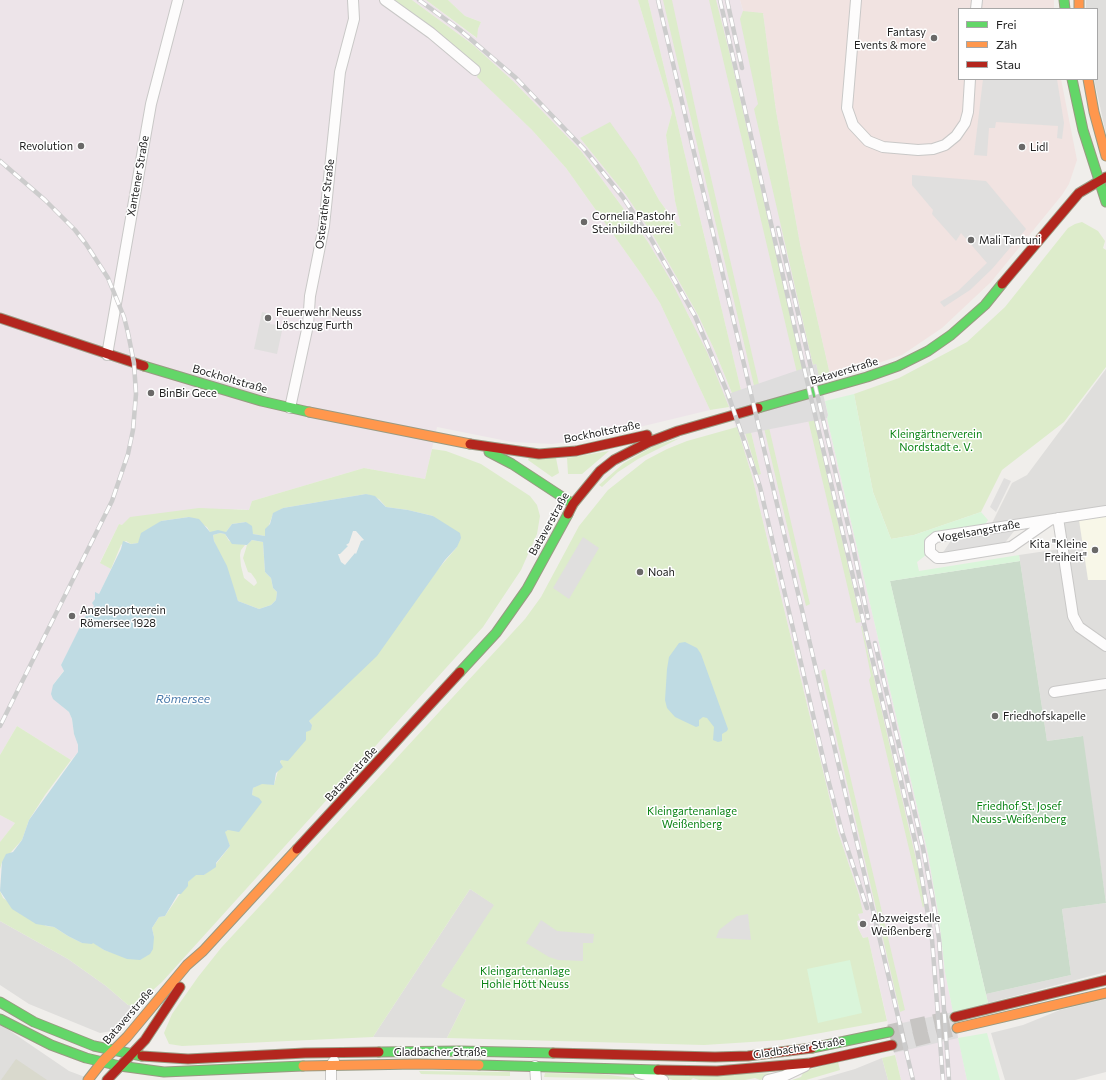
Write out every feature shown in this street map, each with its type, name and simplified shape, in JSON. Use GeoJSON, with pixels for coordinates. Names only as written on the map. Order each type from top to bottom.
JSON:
{"type":"FeatureCollection","features":[{"type":"Feature","properties":{"kind":"street","name":"Xantener Straße"},"geometry":{"type":"LineString","coordinates":[[107,355],[150,111],[178,0]]}},
{"type":"Feature","properties":{"kind":"street","name":"Osterather Straße"},"geometry":{"type":"LineString","coordinates":[[290,408],[308,326],[310,296],[324,226],[340,72],[354,19],[353,0]]}},
{"type":"Feature","properties":{"kind":"street"},"geometry":{"type":"LineString","coordinates":[[385,0],[431,33],[475,70]]}},
{"type":"Feature","properties":{"kind":"street"},"geometry":{"type":"LineString","coordinates":[[856,0],[847,108],[853,125],[868,140],[883,147],[918,150],[933,149],[946,145],[956,136],[964,123],[968,112],[970,80]]}},
{"type":"Feature","properties":{"kind":"street"},"geometry":{"type":"LineString","coordinates":[[1072,80],[1083,130],[1102,179],[1106,202]]}},
{"type":"Feature","properties":{"kind":"street"},"geometry":{"type":"LineString","coordinates":[[1088,80],[1094,112],[1106,156]]}},
{"type":"Feature","properties":{"kind":"street","name":"Bataverstraße"},"geometry":{"type":"LineString","coordinates":[[88,1080],[102,1062],[127,1037],[187,965],[204,951],[496,633],[527,589],[573,504],[589,482],[614,460],[632,448],[678,431],[867,378],[898,366],[928,351],[951,335],[985,304],[1072,201],[1087,187],[1102,179]]}},
{"type":"Feature","properties":{"kind":"street","name":"Bockholtstraße"},"geometry":{"type":"LineString","coordinates":[[0,318],[107,355],[290,408],[515,452],[539,454],[561,453],[644,436],[678,431]]}},
{"type":"Feature","properties":{"kind":"street","name":"Bockholtstraße"},"geometry":{"type":"LineString","coordinates":[[460,442],[502,458],[573,504]]}},
{"type":"Feature","properties":{"kind":"street","name":"Vogelsangstraße"},"geometry":{"type":"LineString","coordinates":[[1054,519],[1011,547],[943,558],[937,558],[930,552],[930,542],[936,537],[1106,511]]}},
{"type":"Feature","properties":{"kind":"street"},"geometry":{"type":"LineString","coordinates":[[1054,519],[1073,616],[1079,627],[1106,646]]}},
{"type":"Feature","properties":{"kind":"street"},"geometry":{"type":"LineString","coordinates":[[1054,692],[1106,684]]}},
{"type":"Feature","properties":{"kind":"street","name":"Bataverstraße"},"geometry":{"type":"LineString","coordinates":[[107,1080],[133,1055],[145,1040],[204,951]]}},
{"type":"Feature","properties":{"kind":"street"},"geometry":{"type":"LineString","coordinates":[[954,1017],[1106,980]]}},
{"type":"Feature","properties":{"kind":"street"},"geometry":{"type":"LineString","coordinates":[[957,1028],[1106,993]]}},
{"type":"Feature","properties":{"kind":"street","name":"Gladbacher Straße"},"geometry":{"type":"LineString","coordinates":[[0,1002],[34,1022],[56,1032],[113,1051],[133,1055],[188,1059],[305,1053],[459,1051],[707,1057],[748,1056],[801,1050],[889,1032]]}},
{"type":"Feature","properties":{"kind":"street","name":"Gladbacher Straße"},"geometry":{"type":"LineString","coordinates":[[0,1019],[50,1045],[102,1062],[164,1072],[196,1072],[331,1065],[535,1066],[717,1071],[810,1063],[892,1045]]}},
{"type":"Feature","properties":{"kind":"street"},"geometry":{"type":"LineString","coordinates":[[331,1080],[331,1065],[336,1059],[344,1055],[368,1052]]}},
{"type":"Feature","properties":{"kind":"street","name":"Gladbacher Straße"},"geometry":{"type":"LineString","coordinates":[[768,1080],[797,1070],[810,1063]]}},
{"type":"Feature","properties":{"kind":"street"},"geometry":{"type":"LineString","coordinates":[[535,1066],[536,1080]]}},
{"type":"Feature","properties":{"kind":"street","name":"Gladbacher Straße"},"geometry":{"type":"LineString","coordinates":[[624,1069],[663,1080]]}},
{"type":"Feature","properties":{"kind":"shaded area"},"geometry":{"type":"Polygon","coordinates":[[[0,0],[390,0],[480,70],[493,92],[532,130],[566,168],[642,275],[660,303],[710,410],[594,438],[552,444],[512,442],[437,427],[425,479],[364,468],[252,501],[249,510],[238,509],[122,525],[119,524],[100,562],[111,569],[99,594],[96,593],[95,599],[92,603],[94,606],[90,614],[87,614],[61,665],[64,670],[53,685],[63,707],[69,712],[72,719],[74,734],[78,745],[78,752],[71,760],[17,726],[0,755],[0,0]]]}},
{"type":"Feature","properties":{"kind":"shaded area"},"geometry":{"type":"Polygon","coordinates":[[[412,0],[426,0],[476,38],[481,22],[465,16],[448,0],[638,0],[672,113],[666,135],[675,201],[682,226],[678,225],[659,200],[637,160],[580,138],[626,195],[654,237],[698,315],[714,349],[736,403],[758,474],[761,474],[648,0],[740,0],[743,11],[763,13],[776,111],[800,244],[831,379],[820,382],[827,418],[928,854],[939,918],[945,972],[967,1080],[901,1080],[868,937],[863,938],[858,928],[859,895],[837,829],[752,476],[729,407],[690,318],[648,242],[581,151],[513,81],[472,44],[412,0]]]}},
{"type":"Feature","properties":{"kind":"shaded area"},"geometry":{"type":"Polygon","coordinates":[[[740,0],[1054,0],[1054,8],[958,8],[958,80],[1061,80],[1077,160],[1069,184],[1062,195],[991,282],[942,328],[902,355],[831,379],[800,244],[776,111],[763,13],[743,11],[740,0]]]}},
{"type":"Feature","properties":{"kind":"shaded area"},"geometry":{"type":"Polygon","coordinates":[[[1086,0],[1106,0],[1106,134],[1094,80],[1098,80],[1098,8],[1086,8],[1086,0]]]}},
{"type":"Feature","properties":{"kind":"shaded area","name":"Lidl"},"geometry":{"type":"Polygon","coordinates":[[[983,80],[1057,80],[1064,123],[1062,139],[1057,138],[1058,126],[996,122],[995,128],[989,128],[987,156],[974,155],[983,80]]]}},
{"type":"Feature","properties":{"kind":"shaded area"},"geometry":{"type":"Polygon","coordinates":[[[912,175],[986,181],[1026,229],[992,269],[970,290],[944,307],[940,302],[958,291],[987,263],[961,233],[956,241],[932,214],[933,210],[912,185],[912,175]]]}},
{"type":"Feature","properties":{"kind":"shaded area"},"geometry":{"type":"Polygon","coordinates":[[[262,312],[271,314],[270,324],[283,326],[277,354],[254,349],[262,312]]]}},
{"type":"Feature","properties":{"kind":"shaded area"},"geometry":{"type":"Polygon","coordinates":[[[1106,369],[1106,903],[1082,736],[1047,741],[1019,555],[1060,549],[1055,518],[990,527],[1012,483],[1027,475],[1106,369]]]}},
{"type":"Feature","properties":{"kind":"shaded area"},"geometry":{"type":"Polygon","coordinates":[[[1004,478],[1011,481],[996,512],[990,507],[1004,478]]]}},
{"type":"Feature","properties":{"kind":"shaded area","name":"Kita \"Kleine Freiheit\""},"geometry":{"type":"Polygon","coordinates":[[[1106,515],[1106,580],[1088,580],[1079,520],[1106,515]]]}},
{"type":"Feature","properties":{"kind":"shaded area"},"geometry":{"type":"Polygon","coordinates":[[[1018,526],[1004,544],[942,554],[954,536],[1018,526]]]}},
{"type":"Feature","properties":{"kind":"shaded area"},"geometry":{"type":"Polygon","coordinates":[[[583,537],[599,548],[569,599],[553,588],[583,537]]]}},
{"type":"Feature","properties":{"kind":"shaded area"},"geometry":{"type":"Polygon","coordinates":[[[0,815],[15,823],[0,842],[0,815]]]}},
{"type":"Feature","properties":{"kind":"shaded area"},"geometry":{"type":"Polygon","coordinates":[[[470,889],[495,905],[442,985],[466,1000],[447,1038],[373,1037],[470,889]]]}},
{"type":"Feature","properties":{"kind":"shaded area"},"geometry":{"type":"Polygon","coordinates":[[[1106,903],[1106,972],[988,1003],[986,994],[1071,975],[1062,909],[1106,903]]]}},
{"type":"Feature","properties":{"kind":"shaded area"},"geometry":{"type":"Polygon","coordinates":[[[748,914],[751,940],[716,938],[719,930],[737,916],[748,914]]]}},
{"type":"Feature","properties":{"kind":"shaded area"},"geometry":{"type":"Polygon","coordinates":[[[541,920],[557,931],[594,934],[593,943],[583,943],[583,961],[558,960],[549,957],[526,943],[541,920]]]}},
{"type":"Feature","properties":{"kind":"shaded area"},"geometry":{"type":"Polygon","coordinates":[[[0,921],[68,959],[106,986],[128,1005],[135,1006],[112,1031],[100,1033],[29,1004],[0,985],[0,921]]]}},
{"type":"Feature","properties":{"kind":"shaded area"},"geometry":{"type":"Polygon","coordinates":[[[1106,999],[1106,1072],[1075,1080],[1005,1080],[991,1033],[1023,1025],[1060,1010],[1106,999]]]}},
{"type":"Feature","properties":{"kind":"shaded area"},"geometry":{"type":"Polygon","coordinates":[[[0,1024],[69,1071],[93,1080],[0,1080],[0,1024]]]}},
{"type":"Feature","properties":{"kind":"shaded area"},"geometry":{"type":"Polygon","coordinates":[[[882,1058],[888,1080],[817,1080],[855,1069],[882,1058]]]}},
{"type":"Feature","properties":{"kind":"shaded area"},"geometry":{"type":"Polygon","coordinates":[[[16,1059],[47,1080],[1,1080],[16,1059]]]}},
{"type":"Feature","properties":{"kind":"green space"},"geometry":{"type":"Polygon","coordinates":[[[390,0],[412,0],[472,44],[513,81],[581,151],[648,242],[671,281],[707,352],[729,407],[710,410],[660,303],[642,275],[566,168],[532,130],[477,77],[479,70],[390,0]]]}},
{"type":"Feature","properties":{"kind":"green space"},"geometry":{"type":"Polygon","coordinates":[[[426,0],[448,0],[465,16],[481,22],[478,29],[477,38],[426,0]]]}},
{"type":"Feature","properties":{"kind":"green space"},"geometry":{"type":"Polygon","coordinates":[[[638,0],[648,0],[761,474],[758,475],[736,403],[714,349],[698,315],[654,237],[626,195],[580,138],[610,122],[637,160],[659,200],[678,226],[681,226],[675,201],[666,135],[672,113],[638,0]]]}},
{"type":"Feature","properties":{"kind":"green space"},"geometry":{"type":"Polygon","coordinates":[[[663,0],[672,0],[699,126],[810,604],[806,606],[663,0]]]}},
{"type":"Feature","properties":{"kind":"green space"},"geometry":{"type":"Polygon","coordinates":[[[709,0],[716,0],[730,55],[861,622],[856,623],[709,0]]]}},
{"type":"Feature","properties":{"kind":"green space"},"geometry":{"type":"Polygon","coordinates":[[[743,11],[763,13],[776,111],[800,244],[831,379],[820,382],[816,364],[813,365],[754,109],[758,104],[740,19],[743,11]]]}},
{"type":"Feature","properties":{"kind":"green space","name":"Kleingärtnerverein Nordstadt e. V."},"geometry":{"type":"Polygon","coordinates":[[[1082,222],[1098,231],[1105,241],[1103,248],[1106,250],[1106,367],[1064,422],[1002,470],[981,512],[914,535],[891,539],[873,492],[854,394],[899,378],[967,342],[1005,307],[1068,228],[1082,222]]]}},
{"type":"Feature","properties":{"kind":"green space"},"geometry":{"type":"Polygon","coordinates":[[[854,394],[873,492],[891,539],[914,535],[981,512],[988,520],[984,526],[934,534],[926,539],[926,555],[917,562],[919,571],[1019,555],[1020,561],[890,581],[988,1003],[953,1012],[945,972],[939,918],[928,854],[827,418],[828,415],[825,401],[854,394]]]}},
{"type":"Feature","properties":{"kind":"green space"},"geometry":{"type":"Polygon","coordinates":[[[737,427],[752,476],[837,829],[859,895],[863,913],[858,914],[860,920],[857,921],[858,928],[863,938],[868,937],[887,1021],[782,1040],[704,1045],[447,1038],[466,1000],[441,986],[494,905],[470,889],[373,1037],[182,1046],[169,1044],[164,1033],[172,1014],[198,977],[221,948],[525,619],[541,597],[579,526],[608,490],[646,460],[667,449],[687,441],[737,427]]]}},
{"type":"Feature","properties":{"kind":"green space"},"geometry":{"type":"Polygon","coordinates":[[[680,438],[638,459],[618,472],[602,487],[599,485],[624,463],[654,446],[680,438]]]}},
{"type":"Feature","properties":{"kind":"green space"},"geometry":{"type":"Polygon","coordinates":[[[432,449],[446,451],[481,464],[530,496],[537,505],[540,516],[537,534],[521,570],[483,627],[162,982],[135,1006],[128,1005],[106,986],[68,959],[0,921],[0,891],[3,898],[46,926],[54,927],[82,943],[93,942],[104,950],[113,953],[154,937],[152,928],[159,917],[165,916],[188,882],[196,874],[204,875],[216,864],[230,846],[224,832],[228,830],[252,795],[253,788],[262,783],[274,785],[281,760],[312,725],[309,721],[457,547],[433,516],[386,507],[379,499],[366,494],[283,508],[273,514],[265,536],[253,534],[246,522],[232,524],[226,532],[210,532],[207,527],[189,517],[161,521],[138,543],[131,544],[126,541],[121,545],[111,569],[100,563],[119,524],[122,525],[130,517],[199,508],[249,510],[252,501],[364,468],[425,479],[432,449]]]}},
{"type":"Feature","properties":{"kind":"green space"},"geometry":{"type":"Polygon","coordinates":[[[609,451],[582,474],[568,474],[567,458],[609,451]]]}},
{"type":"Feature","properties":{"kind":"green space"},"geometry":{"type":"Polygon","coordinates":[[[529,457],[556,458],[559,473],[552,477],[528,460],[529,457]]]}},
{"type":"Feature","properties":{"kind":"green space"},"geometry":{"type":"Polygon","coordinates":[[[220,533],[225,534],[229,541],[245,545],[241,550],[240,555],[241,566],[244,578],[254,586],[257,583],[256,580],[251,573],[248,572],[243,558],[247,545],[252,540],[263,542],[265,572],[271,578],[273,588],[277,592],[276,600],[271,605],[259,609],[238,601],[214,541],[213,535],[220,533]]]}},
{"type":"Feature","properties":{"kind":"green space","name":"Friedhof St. Josef Neuss-Weißenberg"},"geometry":{"type":"Polygon","coordinates":[[[1020,561],[1047,741],[1083,736],[1106,903],[1062,909],[1071,975],[986,994],[890,581],[1020,561]]]}},
{"type":"Feature","properties":{"kind":"green space"},"geometry":{"type":"Polygon","coordinates":[[[861,626],[922,885],[925,904],[923,908],[869,680],[871,676],[861,626]]]}},
{"type":"Feature","properties":{"kind":"green space"},"geometry":{"type":"Polygon","coordinates":[[[825,669],[905,1010],[900,1012],[821,671],[825,669]]]}},
{"type":"Feature","properties":{"kind":"green space"},"geometry":{"type":"Polygon","coordinates":[[[17,726],[71,760],[45,795],[29,820],[22,840],[2,862],[0,869],[0,842],[15,823],[0,815],[0,755],[17,726]]]}},
{"type":"Feature","properties":{"kind":"green space"},"geometry":{"type":"Polygon","coordinates":[[[850,960],[862,1013],[818,1023],[807,969],[850,960]]]}},
{"type":"Feature","properties":{"kind":"green space"},"geometry":{"type":"Polygon","coordinates":[[[987,1033],[1000,1080],[967,1080],[958,1038],[987,1033]]]}},
{"type":"Feature","properties":{"kind":"green space"},"geometry":{"type":"Polygon","coordinates":[[[895,1055],[901,1080],[888,1080],[882,1058],[895,1055]]]}},
{"type":"Feature","properties":{"kind":"green space"},"geometry":{"type":"Polygon","coordinates":[[[838,1062],[840,1070],[806,1080],[792,1080],[801,1077],[804,1071],[838,1062]]]}},
{"type":"Feature","properties":{"kind":"green space"},"geometry":{"type":"Polygon","coordinates":[[[419,1071],[510,1072],[510,1076],[421,1074],[419,1071]]]}},
{"type":"Feature","properties":{"kind":"green space"},"geometry":{"type":"Polygon","coordinates":[[[545,1073],[601,1074],[650,1080],[544,1077],[545,1073]]]}},
{"type":"Feature","properties":{"kind":"green space"},"geometry":{"type":"Polygon","coordinates":[[[784,1073],[760,1080],[755,1078],[745,1080],[699,1080],[693,1078],[691,1080],[673,1080],[656,1075],[784,1073]]]}},
{"type":"Feature","properties":{"kind":"water","name":"Römersee"},"geometry":{"type":"Polygon","coordinates":[[[366,494],[375,496],[386,507],[433,516],[460,533],[461,538],[457,547],[445,560],[377,656],[309,721],[312,725],[311,730],[306,732],[306,740],[288,761],[281,760],[280,762],[283,767],[276,773],[274,785],[262,784],[253,788],[252,795],[259,798],[262,802],[239,832],[228,830],[225,832],[230,846],[216,863],[216,867],[204,875],[196,875],[188,882],[188,886],[181,894],[178,894],[165,916],[159,917],[152,928],[154,937],[153,949],[150,954],[140,960],[127,959],[104,950],[93,943],[82,943],[54,927],[36,924],[12,909],[0,891],[2,862],[6,854],[13,852],[22,840],[29,820],[78,752],[78,745],[74,734],[72,719],[69,712],[53,699],[51,694],[53,685],[64,671],[61,665],[87,613],[90,614],[94,606],[92,603],[95,599],[95,592],[99,594],[121,549],[123,541],[131,544],[138,543],[141,533],[161,521],[189,517],[199,519],[210,532],[218,530],[226,532],[232,524],[246,522],[252,526],[253,534],[265,536],[265,529],[270,524],[273,513],[283,508],[366,494]],[[353,531],[349,543],[346,545],[348,546],[340,554],[338,554],[341,562],[345,565],[355,553],[356,554],[361,541],[364,540],[356,531],[353,531]],[[220,533],[213,535],[214,541],[227,566],[238,601],[259,609],[271,605],[276,600],[277,592],[273,588],[271,578],[265,572],[263,542],[252,540],[247,545],[232,544],[225,534],[220,533]]]}},
{"type":"Feature","properties":{"kind":"water"},"geometry":{"type":"Polygon","coordinates":[[[685,642],[697,648],[701,654],[728,729],[722,734],[722,741],[718,742],[713,740],[714,727],[707,718],[703,717],[699,720],[699,726],[696,727],[675,717],[667,708],[665,700],[669,657],[679,643],[685,642]]]}},
{"type":"Feature","properties":{"kind":"pier"},"geometry":{"type":"Polygon","coordinates":[[[816,364],[828,415],[827,418],[740,435],[725,395],[816,364]]]}},
{"type":"Feature","properties":{"kind":"pier"},"geometry":{"type":"Polygon","coordinates":[[[953,1012],[958,1038],[894,1053],[888,1026],[953,1012]]]}},
{"type":"Feature","properties":{"kind":"tunnel"},"geometry":{"type":"LineString","coordinates":[[889,1032],[955,1017]]}},
{"type":"Feature","properties":{"kind":"tunnel"},"geometry":{"type":"LineString","coordinates":[[892,1045],[957,1028]]}},
{"type":"Feature","properties":{"kind":"railway"},"geometry":{"type":"LineString","coordinates":[[419,0],[460,30],[516,78],[584,149],[622,196],[651,239],[695,316],[728,394],[760,487],[828,779],[842,832],[867,908]]}},
{"type":"Feature","properties":{"kind":"railway"},"geometry":{"type":"LineString","coordinates":[[658,0],[913,1080]]}},
{"type":"Feature","properties":{"kind":"railway"},"geometry":{"type":"LineString","coordinates":[[720,0],[804,368],[917,849],[932,939],[943,1080]]}},
{"type":"Feature","properties":{"kind":"railway"},"geometry":{"type":"LineString","coordinates":[[727,0],[742,68]]}},
{"type":"Feature","properties":{"kind":"railway"},"geometry":{"type":"LineString","coordinates":[[0,161],[45,200],[75,230],[108,278],[124,317],[128,333],[134,363],[136,394],[133,430],[128,454],[112,501],[0,726]]}},
{"type":"Feature","properties":{"kind":"railway"},"geometry":{"type":"LineString","coordinates":[[778,228],[852,542],[868,618]]}},
{"type":"Feature","properties":{"kind":"railway"},"geometry":{"type":"LineString","coordinates":[[875,643],[923,848],[932,895],[939,939],[949,1080]]}},
{"type":"Feature","properties":{"kind":"traffic: fast"},"geometry":{"type":"LineString","coordinates":[[1064,0],[1065,8]]}},
{"type":"Feature","properties":{"kind":"traffic: fast"},"geometry":{"type":"LineString","coordinates":[[1072,80],[1083,130],[1106,202]]}},
{"type":"Feature","properties":{"kind":"traffic: fast"},"geometry":{"type":"LineString","coordinates":[[758,408],[867,377],[898,366],[928,351],[951,335],[985,305],[1002,284]]}},
{"type":"Feature","properties":{"kind":"traffic: fast"},"geometry":{"type":"LineString","coordinates":[[144,366],[261,401],[309,412]]}},
{"type":"Feature","properties":{"kind":"traffic: fast"},"geometry":{"type":"LineString","coordinates":[[489,452],[512,464],[573,504]]}},
{"type":"Feature","properties":{"kind":"traffic: fast"},"geometry":{"type":"LineString","coordinates":[[460,672],[496,633],[527,589],[568,514]]}},
{"type":"Feature","properties":{"kind":"traffic: fast"},"geometry":{"type":"LineString","coordinates":[[0,1002],[34,1022],[94,1046],[142,1056]]}},
{"type":"Feature","properties":{"kind":"traffic: fast"},"geometry":{"type":"LineString","coordinates":[[0,1019],[51,1045],[86,1058],[120,1066],[164,1072],[303,1066]]}},
{"type":"Feature","properties":{"kind":"traffic: fast"},"geometry":{"type":"LineString","coordinates":[[812,1048],[889,1032]]}},
{"type":"Feature","properties":{"kind":"traffic: fast"},"geometry":{"type":"LineString","coordinates":[[379,1052],[459,1051],[553,1053]]}},
{"type":"Feature","properties":{"kind":"traffic: fast"},"geometry":{"type":"LineString","coordinates":[[479,1065],[658,1070]]}},
{"type":"Feature","properties":{"kind":"traffic: slow"},"geometry":{"type":"LineString","coordinates":[[1079,0],[1079,8]]}},
{"type":"Feature","properties":{"kind":"traffic: slow"},"geometry":{"type":"LineString","coordinates":[[1088,80],[1094,112],[1106,156]]}},
{"type":"Feature","properties":{"kind":"traffic: slow"},"geometry":{"type":"LineString","coordinates":[[309,412],[470,444]]}},
{"type":"Feature","properties":{"kind":"traffic: slow"},"geometry":{"type":"LineString","coordinates":[[88,1080],[102,1062],[127,1037],[187,965],[203,951],[297,849]]}},
{"type":"Feature","properties":{"kind":"traffic: slow"},"geometry":{"type":"LineString","coordinates":[[957,1028],[1106,993]]}},
{"type":"Feature","properties":{"kind":"traffic: slow"},"geometry":{"type":"LineString","coordinates":[[303,1066],[417,1064],[479,1065]]}},
{"type":"Feature","properties":{"kind":"traffic: jam"},"geometry":{"type":"LineString","coordinates":[[1002,284],[1079,193],[1106,177]]}},
{"type":"Feature","properties":{"kind":"traffic: jam"},"geometry":{"type":"LineString","coordinates":[[0,318],[144,366]]}},
{"type":"Feature","properties":{"kind":"traffic: jam"},"geometry":{"type":"LineString","coordinates":[[568,514],[573,504],[600,471],[614,460],[649,442],[678,431],[758,408]]}},
{"type":"Feature","properties":{"kind":"traffic: jam"},"geometry":{"type":"LineString","coordinates":[[470,444],[539,454],[576,451],[647,435]]}},
{"type":"Feature","properties":{"kind":"traffic: jam"},"geometry":{"type":"LineString","coordinates":[[297,849],[460,672]]}},
{"type":"Feature","properties":{"kind":"traffic: jam"},"geometry":{"type":"LineString","coordinates":[[955,1017],[1106,980]]}},
{"type":"Feature","properties":{"kind":"traffic: jam"},"geometry":{"type":"LineString","coordinates":[[107,1080],[145,1040],[180,987]]}},
{"type":"Feature","properties":{"kind":"traffic: jam"},"geometry":{"type":"LineString","coordinates":[[658,1070],[717,1071],[810,1063],[892,1045]]}},
{"type":"Feature","properties":{"kind":"traffic: jam"},"geometry":{"type":"LineString","coordinates":[[553,1053],[715,1057],[748,1056],[812,1048]]}},
{"type":"Feature","properties":{"kind":"traffic: jam"},"geometry":{"type":"LineString","coordinates":[[142,1056],[188,1059],[305,1053],[379,1052]]}},
{"type":"Feature","properties":{"kind":"place","name":"Fantasy Events & more"},"geometry":{"type":"Point","coordinates":[934,38]}},
{"type":"Feature","properties":{"kind":"place","name":"Revolution"},"geometry":{"type":"Point","coordinates":[81,146]}},
{"type":"Feature","properties":{"kind":"place","name":"Lidl"},"geometry":{"type":"Point","coordinates":[1022,147]}},
{"type":"Feature","properties":{"kind":"place","name":"Cornelia Pastohr Steinbildhauerei"},"geometry":{"type":"Point","coordinates":[584,222]}},
{"type":"Feature","properties":{"kind":"place","name":"Mali Tantuni"},"geometry":{"type":"Point","coordinates":[971,240]}},
{"type":"Feature","properties":{"kind":"place","name":"Feuerwehr Neuss Löschzug Furth"},"geometry":{"type":"Point","coordinates":[268,318]}},
{"type":"Feature","properties":{"kind":"place","name":"BinBir Gece"},"geometry":{"type":"Point","coordinates":[151,393]}},
{"type":"Feature","properties":{"kind":"place","name":"Kita \"Kleine Freiheit\""},"geometry":{"type":"Point","coordinates":[1095,550]}},
{"type":"Feature","properties":{"kind":"place","name":"Noah"},"geometry":{"type":"Point","coordinates":[640,572]}},
{"type":"Feature","properties":{"kind":"place","name":"Angelsportverein Römersee 1928"},"geometry":{"type":"Point","coordinates":[72,616]}},
{"type":"Feature","properties":{"kind":"place","name":"Friedhofskapelle"},"geometry":{"type":"Point","coordinates":[995,716]}},
{"type":"Feature","properties":{"kind":"place","name":"Abzweigstelle Weißenberg"},"geometry":{"type":"Point","coordinates":[863,924]}},
{"type":"Feature","properties":{"kind":"park label","name":"Kleingartenanlage Weißenberg"},"geometry":{"type":"Point","coordinates":[692,817]}},
{"type":"Feature","properties":{"kind":"park label","name":"Kleingartenanlage Hohle Hött Neuss"},"geometry":{"type":"Point","coordinates":[525,977]}}]}
